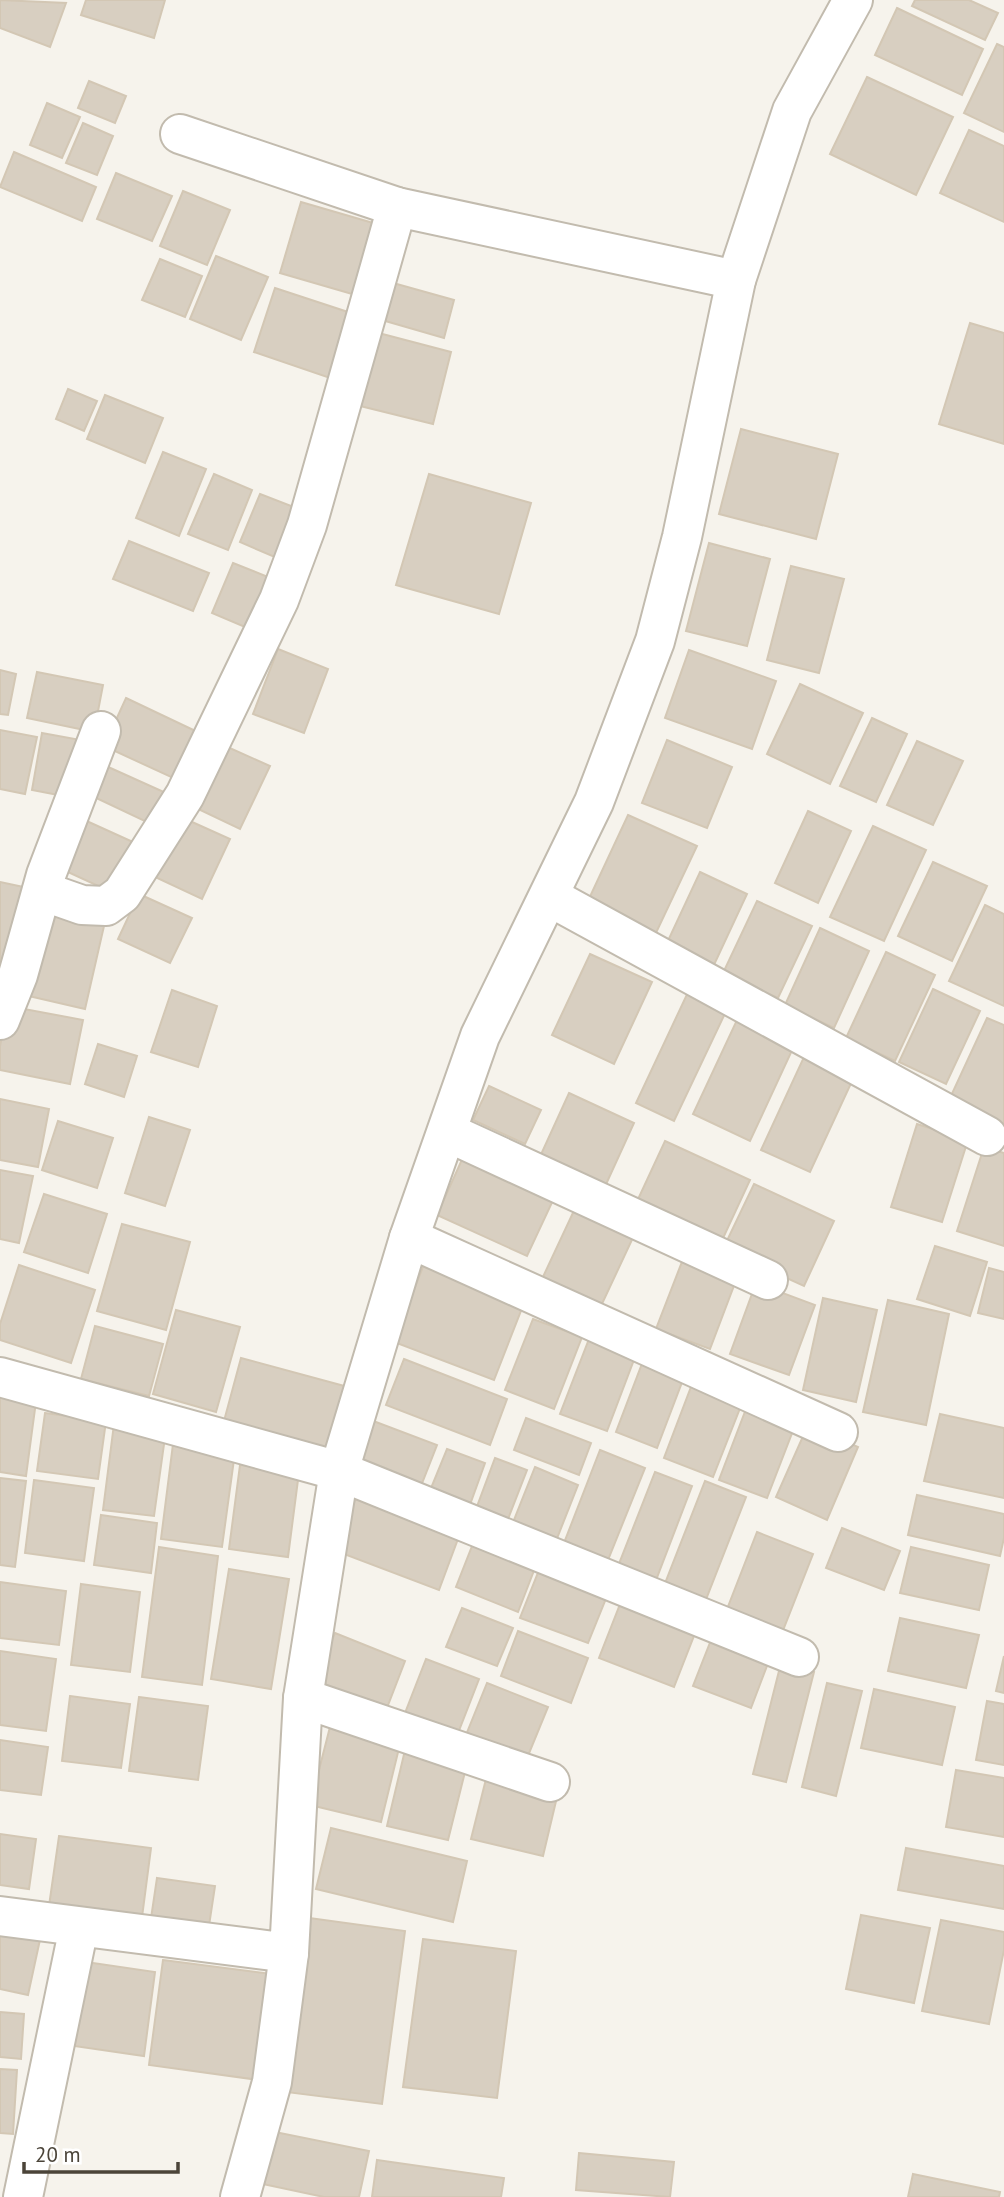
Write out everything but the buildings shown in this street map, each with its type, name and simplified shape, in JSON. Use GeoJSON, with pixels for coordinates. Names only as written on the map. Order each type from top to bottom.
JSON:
{"type":"FeatureCollection","features":[{"type":"Feature","properties":{"kind":"street"},"geometry":{"type":"LineString","coordinates":[[240,2197],[272,2082],[289,1953],[303,1698],[339,1471],[409,1238],[480,1036],[594,802],[655,641],[682,537],[736,280],[792,111],[853,0]]}},
{"type":"Feature","properties":{"kind":"street"},"geometry":{"type":"LineString","coordinates":[[180,134],[397,208],[736,280]]}},
{"type":"Feature","properties":{"kind":"street"},"geometry":{"type":"LineString","coordinates":[[42,891],[82,905],[106,906],[122,894],[185,795],[279,600],[307,525],[397,208]]}},
{"type":"Feature","properties":{"kind":"street"},"geometry":{"type":"LineString","coordinates":[[0,1020],[18,975],[42,891],[101,731]]}},
{"type":"Feature","properties":{"kind":"street"},"geometry":{"type":"LineString","coordinates":[[550,897],[987,1136]]}},
{"type":"Feature","properties":{"kind":"street"},"geometry":{"type":"LineString","coordinates":[[447,1132],[768,1280]]}},
{"type":"Feature","properties":{"kind":"street"},"geometry":{"type":"LineString","coordinates":[[409,1238],[838,1432]]}},
{"type":"Feature","properties":{"kind":"street"},"geometry":{"type":"LineString","coordinates":[[0,1377],[339,1471],[799,1657]]}},
{"type":"Feature","properties":{"kind":"street"},"geometry":{"type":"LineString","coordinates":[[303,1698],[550,1782]]}},
{"type":"Feature","properties":{"kind":"street"},"geometry":{"type":"LineString","coordinates":[[0,1916],[289,1953]]}},
{"type":"Feature","properties":{"kind":"street"},"geometry":{"type":"LineString","coordinates":[[23,2197],[79,1927]]}}]}
